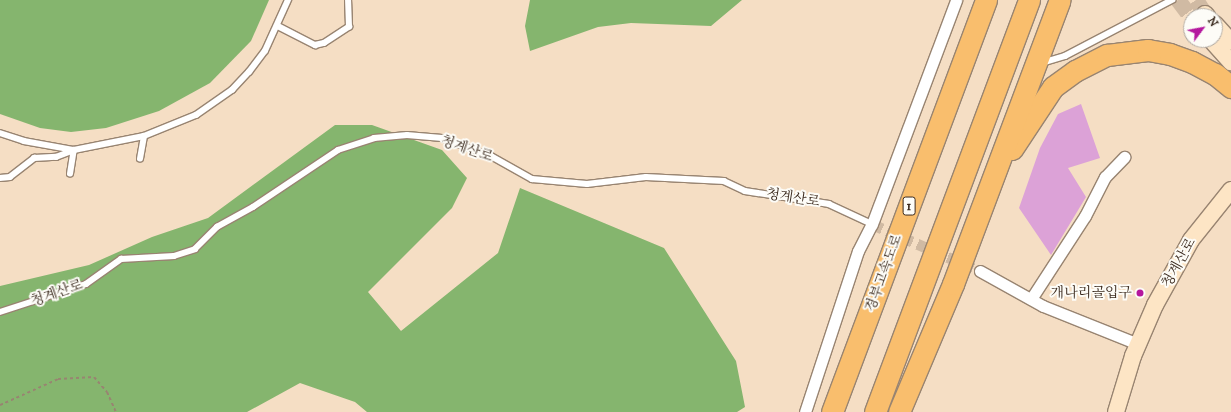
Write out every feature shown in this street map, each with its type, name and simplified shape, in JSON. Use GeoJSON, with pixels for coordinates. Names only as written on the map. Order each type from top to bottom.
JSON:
{"type":"FeatureCollection","features":[{"type":"Feature","properties":{"kind":"highway","name":"경부고속도로"},"geometry":{"type":"LineString","coordinates":[[832,412],[986,0]]}},
{"type":"Feature","properties":{"kind":"highway"},"geometry":{"type":"LineString","coordinates":[[875,412],[1029,0]]}},
{"type":"Feature","properties":{"kind":"highway"},"geometry":{"type":"LineString","coordinates":[[967,247],[1060,0]]}},
{"type":"Feature","properties":{"kind":"highway"},"geometry":{"type":"LineString","coordinates":[[899,412],[967,247],[1008,156],[1053,87],[1075,71],[1107,55],[1148,50],[1192,62],[1215,74],[1231,87]]}},
{"type":"Feature","properties":{"kind":"main road"},"geometry":{"type":"LineString","coordinates":[[1223,33],[1231,42]]}},
{"type":"Feature","properties":{"kind":"main road"},"geometry":{"type":"LineString","coordinates":[[1218,48],[1231,62]]}},
{"type":"Feature","properties":{"kind":"main road","name":"청계산로"},"geometry":{"type":"LineString","coordinates":[[1116,412],[1138,344],[1191,240],[1231,190]]}},
{"type":"Feature","properties":{"kind":"street"},"geometry":{"type":"LineString","coordinates":[[805,412],[858,251],[872,224],[956,0]]}},
{"type":"Feature","properties":{"kind":"street"},"geometry":{"type":"LineString","coordinates":[[1031,300],[1085,216],[1105,177],[1124,157]]}},
{"type":"Feature","properties":{"kind":"street"},"geometry":{"type":"LineString","coordinates":[[980,271],[1031,300],[1138,344]]}},
{"type":"Feature","properties":{"kind":"lane"},"geometry":{"type":"LineString","coordinates":[[0,178],[10,177],[34,158],[56,157],[74,150],[144,136],[196,115],[232,90],[265,51],[278,26],[288,0]]}},
{"type":"Feature","properties":{"kind":"lane"},"geometry":{"type":"LineString","coordinates":[[278,26],[315,45],[324,44],[349,27],[348,0]]}},
{"type":"Feature","properties":{"kind":"lane"},"geometry":{"type":"LineString","coordinates":[[1034,66],[1065,56],[1172,0]]}},
{"type":"Feature","properties":{"kind":"lane"},"geometry":{"type":"LineString","coordinates":[[0,133],[24,141],[74,150]]}},
{"type":"Feature","properties":{"kind":"lane","name":"청계산로"},"geometry":{"type":"LineString","coordinates":[[0,312],[86,284],[121,259],[167,257],[195,250],[217,227],[253,207],[338,150],[374,138],[407,135],[442,138],[491,156],[532,179],[587,184],[646,177],[724,181],[745,191],[829,204],[872,224]]}},
{"type":"Feature","properties":{"kind":"lane"},"geometry":{"type":"LineString","coordinates":[[140,159],[144,136]]}},
{"type":"Feature","properties":{"kind":"lane"},"geometry":{"type":"LineString","coordinates":[[70,174],[74,150]]}},
{"type":"Feature","properties":{"kind":"path"},"geometry":{"type":"LineString","coordinates":[[0,405],[58,379],[94,377],[107,392],[116,412]]}},
{"type":"Feature","properties":{"kind":"green space"},"geometry":{"type":"Polygon","coordinates":[[[0,0],[269,0],[251,41],[210,83],[159,111],[106,128],[71,132],[40,128],[0,114],[0,0]]]}},
{"type":"Feature","properties":{"kind":"green space"},"geometry":{"type":"Polygon","coordinates":[[[530,0],[742,0],[711,26],[631,23],[598,27],[530,51],[525,26],[530,0]]]}},
{"type":"Feature","properties":{"kind":"green space"},"geometry":{"type":"Polygon","coordinates":[[[335,125],[372,125],[442,150],[467,178],[452,208],[368,292],[401,331],[498,253],[520,188],[664,248],[736,361],[745,407],[737,412],[367,412],[355,402],[300,383],[247,412],[0,412],[0,286],[89,265],[152,237],[208,218],[335,125]]]}},
{"type":"Feature","properties":{"kind":"building"},"geometry":{"type":"Polygon","coordinates":[[[1081,104],[1100,158],[1068,168],[1086,197],[1051,255],[1019,208],[1040,148],[1058,114],[1081,104]]]}},
{"type":"Feature","properties":{"kind":"tunnel"},"geometry":{"type":"LineString","coordinates":[[1178,0],[1184,8]]}},
{"type":"Feature","properties":{"kind":"tunnel"},"geometry":{"type":"LineString","coordinates":[[1196,0],[1201,8]]}},
{"type":"Feature","properties":{"kind":"tunnel"},"geometry":{"type":"LineString","coordinates":[[872,224],[980,271]]}},
{"type":"Feature","properties":{"kind":"place","name":"개나리골입구"},"geometry":{"type":"Point","coordinates":[1140,293]}}]}
